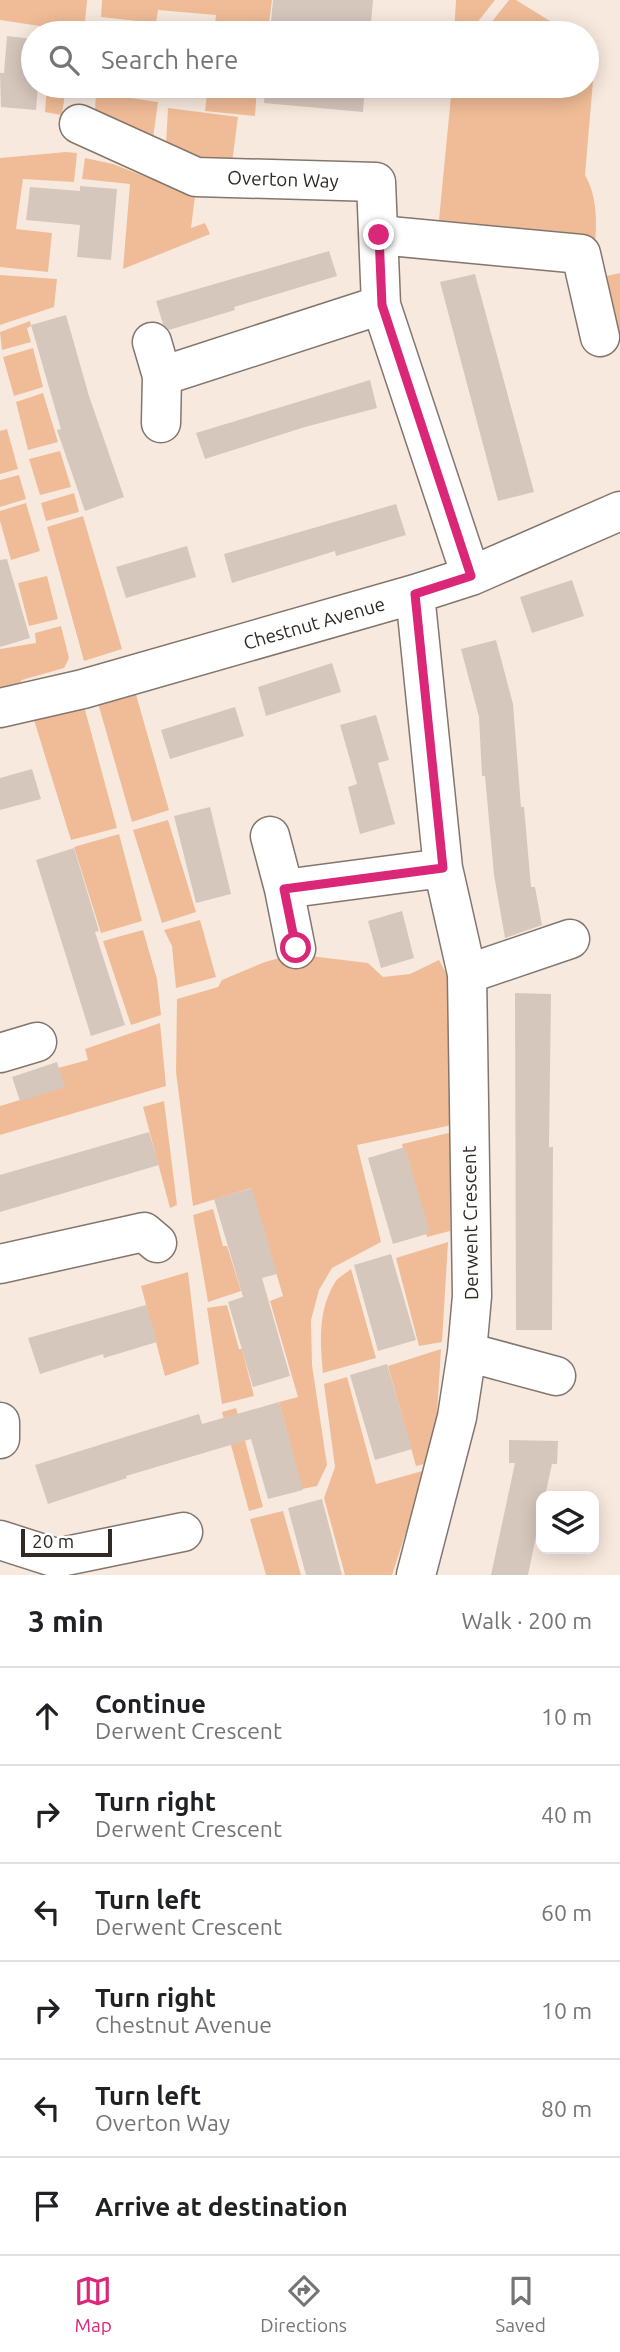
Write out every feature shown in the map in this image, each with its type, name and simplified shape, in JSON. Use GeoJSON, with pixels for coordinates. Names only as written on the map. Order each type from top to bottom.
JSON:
{"type":"FeatureCollection","features":[{"type":"Feature","properties":{"kind":"street","name":"Overton Way"},"geometry":{"type":"LineString","coordinates":[[79,124],[196,177],[376,183],[382,305],[471,576]]}},
{"type":"Feature","properties":{"kind":"street"},"geometry":{"type":"LineString","coordinates":[[379,235],[581,254],[600,337]]}},
{"type":"Feature","properties":{"kind":"street"},"geometry":{"type":"LineString","coordinates":[[161,423],[157,359],[382,305]]}},
{"type":"Feature","properties":{"kind":"street","name":"Chestnut Avenue"},"geometry":{"type":"LineString","coordinates":[[0,708],[83,689],[415,594],[471,576],[620,511]]}},
{"type":"Feature","properties":{"kind":"street","name":"Derwent Crescent"},"geometry":{"type":"LineString","coordinates":[[415,594],[443,868],[467,974],[472,1296],[457,1417],[416,1575]]}},
{"type":"Feature","properties":{"kind":"street"},"geometry":{"type":"LineString","coordinates":[[270,836],[296,948]]}},
{"type":"Feature","properties":{"kind":"street"},"geometry":{"type":"LineString","coordinates":[[284,889],[443,868]]}},
{"type":"Feature","properties":{"kind":"street"},"geometry":{"type":"LineString","coordinates":[[467,974],[570,939]]}},
{"type":"Feature","properties":{"kind":"street"},"geometry":{"type":"LineString","coordinates":[[0,1053],[37,1042]]}},
{"type":"Feature","properties":{"kind":"street"},"geometry":{"type":"LineString","coordinates":[[0,1264],[144,1232],[157,1243]]}},
{"type":"Feature","properties":{"kind":"street"},"geometry":{"type":"LineString","coordinates":[[467,1352],[556,1376]]}},
{"type":"Feature","properties":{"kind":"street"},"geometry":{"type":"LineString","coordinates":[[0,1422],[0,1439]]}},
{"type":"Feature","properties":{"kind":"street"},"geometry":{"type":"LineString","coordinates":[[0,1540],[55,1558],[183,1532]]}},
{"type":"Feature","properties":{"kind":"shaded area"},"geometry":{"type":"Polygon","coordinates":[[[0,0],[87,0],[85,21],[21,21],[21,23],[0,20],[0,0]]]}},
{"type":"Feature","properties":{"kind":"shaded area"},"geometry":{"type":"Polygon","coordinates":[[[102,0],[272,0],[269,21],[215,21],[216,15],[158,10],[156,21],[101,17],[102,0]]]}},
{"type":"Feature","properties":{"kind":"shaded area"},"geometry":{"type":"Polygon","coordinates":[[[456,0],[495,0],[478,21],[455,21],[456,0]]]}},
{"type":"Feature","properties":{"kind":"shaded area"},"geometry":{"type":"Polygon","coordinates":[[[509,0],[516,0],[550,21],[492,21],[509,0]]]}},
{"type":"Feature","properties":{"kind":"shaded area"},"geometry":{"type":"Polygon","coordinates":[[[46,98],[64,98],[62,115],[45,112],[46,98]]]}},
{"type":"Feature","properties":{"kind":"shaded area"},"geometry":{"type":"Polygon","coordinates":[[[96,98],[130,98],[158,102],[153,138],[95,111],[96,98]]]}},
{"type":"Feature","properties":{"kind":"shaded area"},"geometry":{"type":"Polygon","coordinates":[[[207,98],[256,98],[255,116],[205,111],[207,98]]]}},
{"type":"Feature","properties":{"kind":"shaded area"},"geometry":{"type":"Polygon","coordinates":[[[451,98],[592,98],[585,175],[592,191],[595,209],[595,244],[438,230],[451,98]]]}},
{"type":"Feature","properties":{"kind":"shaded area"},"geometry":{"type":"Polygon","coordinates":[[[168,108],[238,117],[231,170],[166,144],[168,108]]]}},
{"type":"Feature","properties":{"kind":"shaded area"},"geometry":{"type":"Polygon","coordinates":[[[77,153],[74,182],[23,179],[16,229],[52,233],[48,272],[0,267],[0,158],[77,153]]]}},
{"type":"Feature","properties":{"kind":"shaded area"},"geometry":{"type":"Polygon","coordinates":[[[85,158],[113,164],[195,196],[191,228],[205,223],[210,234],[123,269],[130,184],[82,179],[85,158]]]}},
{"type":"Feature","properties":{"kind":"shaded area"},"geometry":{"type":"Polygon","coordinates":[[[620,273],[620,341],[602,277],[620,273]]]}},
{"type":"Feature","properties":{"kind":"shaded area"},"geometry":{"type":"Polygon","coordinates":[[[0,275],[57,279],[54,307],[0,325],[0,275]]]}},
{"type":"Feature","properties":{"kind":"shaded area"},"geometry":{"type":"Polygon","coordinates":[[[30,321],[31,326],[27,328],[31,342],[2,350],[0,332],[30,321]]]}},
{"type":"Feature","properties":{"kind":"shaded area"},"geometry":{"type":"Polygon","coordinates":[[[33,348],[43,387],[14,396],[3,357],[33,348]]]}},
{"type":"Feature","properties":{"kind":"shaded area"},"geometry":{"type":"Polygon","coordinates":[[[43,393],[58,442],[28,450],[16,402],[43,393]]]}},
{"type":"Feature","properties":{"kind":"shaded area"},"geometry":{"type":"Polygon","coordinates":[[[7,429],[18,469],[0,474],[0,431],[7,429]]]}},
{"type":"Feature","properties":{"kind":"shaded area"},"geometry":{"type":"Polygon","coordinates":[[[60,451],[71,487],[40,495],[29,459],[60,451]]]}},
{"type":"Feature","properties":{"kind":"shaded area"},"geometry":{"type":"Polygon","coordinates":[[[19,475],[26,499],[0,507],[0,480],[19,475]]]}},
{"type":"Feature","properties":{"kind":"shaded area"},"geometry":{"type":"Polygon","coordinates":[[[74,493],[79,512],[46,521],[41,503],[74,493]]]}},
{"type":"Feature","properties":{"kind":"shaded area"},"geometry":{"type":"Polygon","coordinates":[[[26,503],[40,551],[11,560],[0,521],[0,511],[26,503]]]}},
{"type":"Feature","properties":{"kind":"shaded area"},"geometry":{"type":"Polygon","coordinates":[[[83,516],[122,649],[84,661],[47,527],[83,516]]]}},
{"type":"Feature","properties":{"kind":"shaded area"},"geometry":{"type":"Polygon","coordinates":[[[47,576],[58,619],[29,626],[18,583],[47,576]]]}},
{"type":"Feature","properties":{"kind":"shaded area"},"geometry":{"type":"Polygon","coordinates":[[[61,626],[69,658],[64,668],[22,680],[12,691],[0,690],[0,649],[36,643],[35,633],[61,626]]]}},
{"type":"Feature","properties":{"kind":"shaded area"},"geometry":{"type":"Polygon","coordinates":[[[135,691],[169,810],[132,822],[98,703],[135,691]]]}},
{"type":"Feature","properties":{"kind":"shaded area"},"geometry":{"type":"Polygon","coordinates":[[[84,706],[117,828],[71,840],[34,720],[84,706]]]}},
{"type":"Feature","properties":{"kind":"shaded area"},"geometry":{"type":"Polygon","coordinates":[[[168,820],[196,912],[162,923],[133,830],[168,820]]]}},
{"type":"Feature","properties":{"kind":"shaded area"},"geometry":{"type":"Polygon","coordinates":[[[119,834],[142,921],[101,933],[74,847],[119,834]]]}},
{"type":"Feature","properties":{"kind":"shaded area"},"geometry":{"type":"Polygon","coordinates":[[[200,920],[216,977],[176,988],[172,946],[164,930],[200,920]]]}},
{"type":"Feature","properties":{"kind":"shaded area"},"geometry":{"type":"Polygon","coordinates":[[[143,930],[157,979],[161,1015],[131,1025],[103,941],[143,930]]]}},
{"type":"Feature","properties":{"kind":"shaded area"},"geometry":{"type":"Polygon","coordinates":[[[294,954],[368,963],[383,977],[410,974],[439,960],[458,996],[452,1125],[357,1145],[381,1242],[332,1268],[319,1290],[311,1320],[312,1365],[327,1465],[317,1486],[302,1489],[279,1402],[298,1397],[270,1301],[283,1296],[251,1188],[193,1206],[176,1072],[177,999],[218,987],[222,980],[265,962],[294,954]]]}},
{"type":"Feature","properties":{"kind":"shaded area"},"geometry":{"type":"Polygon","coordinates":[[[160,1023],[166,1086],[0,1135],[0,1106],[63,1087],[58,1068],[88,1060],[85,1049],[160,1023]]]}},
{"type":"Feature","properties":{"kind":"shaded area"},"geometry":{"type":"Polygon","coordinates":[[[164,1101],[177,1205],[170,1208],[143,1107],[164,1101]]]}},
{"type":"Feature","properties":{"kind":"shaded area"},"geometry":{"type":"Polygon","coordinates":[[[453,1132],[450,1231],[427,1237],[402,1144],[453,1132]]]}},
{"type":"Feature","properties":{"kind":"shaded area"},"geometry":{"type":"Polygon","coordinates":[[[213,1209],[223,1246],[227,1246],[241,1291],[208,1302],[193,1215],[213,1209]]]}},
{"type":"Feature","properties":{"kind":"shaded area"},"geometry":{"type":"Polygon","coordinates":[[[448,1242],[442,1342],[419,1346],[396,1258],[448,1242]]]}},
{"type":"Feature","properties":{"kind":"shaded area"},"geometry":{"type":"Polygon","coordinates":[[[351,1269],[376,1358],[323,1373],[321,1339],[325,1305],[335,1282],[351,1269]]]}},
{"type":"Feature","properties":{"kind":"shaded area"},"geometry":{"type":"Polygon","coordinates":[[[188,1272],[199,1364],[165,1376],[141,1286],[188,1272]]]}},
{"type":"Feature","properties":{"kind":"shaded area"},"geometry":{"type":"Polygon","coordinates":[[[227,1305],[254,1396],[222,1404],[207,1308],[227,1305]]]}},
{"type":"Feature","properties":{"kind":"shaded area"},"geometry":{"type":"Polygon","coordinates":[[[441,1349],[437,1413],[428,1463],[416,1466],[388,1366],[441,1349]]]}},
{"type":"Feature","properties":{"kind":"shaded area"},"geometry":{"type":"Polygon","coordinates":[[[347,1377],[376,1484],[426,1470],[392,1575],[345,1575],[324,1498],[335,1467],[324,1384],[347,1377]]]}},
{"type":"Feature","properties":{"kind":"shaded area"},"geometry":{"type":"Polygon","coordinates":[[[236,1408],[263,1507],[249,1511],[222,1412],[236,1408]]]}},
{"type":"Feature","properties":{"kind":"shaded area"},"geometry":{"type":"Polygon","coordinates":[[[283,1511],[301,1575],[266,1575],[250,1519],[283,1511]]]}},
{"type":"Feature","properties":{"kind":"building"},"geometry":{"type":"Polygon","coordinates":[[[273,0],[373,0],[371,21],[271,21],[273,0]]]}},
{"type":"Feature","properties":{"kind":"building"},"geometry":{"type":"Polygon","coordinates":[[[7,36],[21,38],[21,98],[37,98],[36,110],[1,107],[0,73],[4,73],[7,36]]]}},
{"type":"Feature","properties":{"kind":"building"},"geometry":{"type":"Polygon","coordinates":[[[264,98],[364,98],[363,112],[264,103],[264,98]]]}},
{"type":"Feature","properties":{"kind":"building"},"geometry":{"type":"Polygon","coordinates":[[[80,186],[117,189],[111,260],[77,257],[80,225],[26,220],[30,187],[80,191],[80,186]]]}},
{"type":"Feature","properties":{"kind":"building"},"geometry":{"type":"Polygon","coordinates":[[[329,251],[337,276],[169,330],[163,324],[156,301],[329,251]]]}},
{"type":"Feature","properties":{"kind":"building"},"geometry":{"type":"Polygon","coordinates":[[[475,274],[534,492],[498,501],[440,282],[475,274]]]}},
{"type":"Feature","properties":{"kind":"building"},"geometry":{"type":"Polygon","coordinates":[[[66,315],[89,396],[124,497],[85,511],[57,430],[61,429],[31,325],[66,315]]]}},
{"type":"Feature","properties":{"kind":"building"},"geometry":{"type":"Polygon","coordinates":[[[370,380],[377,408],[305,427],[205,459],[196,433],[370,380]]]}},
{"type":"Feature","properties":{"kind":"building"},"geometry":{"type":"Polygon","coordinates":[[[396,504],[406,535],[336,556],[335,551],[232,583],[224,554],[396,504]]]}},
{"type":"Feature","properties":{"kind":"building"},"geometry":{"type":"Polygon","coordinates":[[[187,546],[196,577],[126,598],[116,567],[187,546]]]}},
{"type":"Feature","properties":{"kind":"building"},"geometry":{"type":"Polygon","coordinates":[[[7,559],[30,638],[0,647],[0,560],[7,559]]]}},
{"type":"Feature","properties":{"kind":"building"},"geometry":{"type":"Polygon","coordinates":[[[572,580],[584,616],[532,633],[520,597],[572,580]]]}},
{"type":"Feature","properties":{"kind":"building"},"geometry":{"type":"Polygon","coordinates":[[[496,640],[513,704],[521,807],[524,807],[531,887],[535,887],[542,925],[505,938],[494,875],[485,776],[482,776],[479,717],[461,649],[496,640]]]}},
{"type":"Feature","properties":{"kind":"building"},"geometry":{"type":"Polygon","coordinates":[[[332,663],[341,692],[266,716],[258,687],[332,663]]]}},
{"type":"Feature","properties":{"kind":"building"},"geometry":{"type":"Polygon","coordinates":[[[235,707],[244,736],[170,759],[161,730],[235,707]]]}},
{"type":"Feature","properties":{"kind":"building"},"geometry":{"type":"Polygon","coordinates":[[[376,715],[389,760],[378,763],[395,824],[360,834],[348,787],[357,784],[340,725],[376,715]]]}},
{"type":"Feature","properties":{"kind":"building"},"geometry":{"type":"Polygon","coordinates":[[[32,769],[41,799],[0,810],[0,778],[32,769]]]}},
{"type":"Feature","properties":{"kind":"building"},"geometry":{"type":"Polygon","coordinates":[[[210,807],[231,894],[196,903],[174,816],[210,807]]]}},
{"type":"Feature","properties":{"kind":"building"},"geometry":{"type":"Polygon","coordinates":[[[74,848],[99,931],[95,932],[125,1025],[91,1036],[36,860],[74,848]]]}},
{"type":"Feature","properties":{"kind":"building"},"geometry":{"type":"Polygon","coordinates":[[[402,911],[414,958],[381,968],[368,921],[402,911]]]}},
{"type":"Feature","properties":{"kind":"building"},"geometry":{"type":"Polygon","coordinates":[[[515,993],[551,994],[549,1147],[553,1147],[552,1330],[516,1330],[515,993]]]}},
{"type":"Feature","properties":{"kind":"building"},"geometry":{"type":"Polygon","coordinates":[[[57,1062],[65,1087],[20,1101],[12,1077],[57,1062]]]}},
{"type":"Feature","properties":{"kind":"building"},"geometry":{"type":"Polygon","coordinates":[[[149,1132],[159,1165],[0,1212],[0,1175],[149,1132]]]}},
{"type":"Feature","properties":{"kind":"building"},"geometry":{"type":"Polygon","coordinates":[[[405,1147],[430,1233],[393,1244],[368,1158],[405,1147]]]}},
{"type":"Feature","properties":{"kind":"building"},"geometry":{"type":"Polygon","coordinates":[[[252,1188],[277,1274],[262,1278],[290,1376],[253,1387],[228,1302],[243,1297],[214,1199],[252,1188]]]}},
{"type":"Feature","properties":{"kind":"building"},"geometry":{"type":"Polygon","coordinates":[[[391,1254],[416,1340],[378,1351],[354,1265],[391,1254]]]}},
{"type":"Feature","properties":{"kind":"building"},"geometry":{"type":"Polygon","coordinates":[[[146,1305],[157,1342],[104,1358],[103,1354],[40,1374],[28,1338],[146,1305]]]}},
{"type":"Feature","properties":{"kind":"building"},"geometry":{"type":"Polygon","coordinates":[[[387,1364],[412,1449],[375,1460],[350,1375],[387,1364]]]}},
{"type":"Feature","properties":{"kind":"building"},"geometry":{"type":"Polygon","coordinates":[[[279,1402],[303,1490],[268,1499],[251,1439],[126,1476],[127,1478],[48,1504],[35,1465],[199,1414],[202,1424],[279,1402]]]}},
{"type":"Feature","properties":{"kind":"building"},"geometry":{"type":"Polygon","coordinates":[[[509,1440],[558,1441],[557,1464],[552,1464],[546,1491],[536,1491],[536,1536],[528,1575],[491,1575],[515,1463],[509,1463],[509,1440]]]}},
{"type":"Feature","properties":{"kind":"building"},"geometry":{"type":"Polygon","coordinates":[[[322,1499],[342,1575],[306,1575],[288,1508],[322,1499]]]}},
{"type":"Feature","properties":{"kind":"route"},"geometry":{"type":"LineString","coordinates":[[296,948],[284,889],[443,868],[415,594],[471,576],[382,305],[379,235]]}}]}
